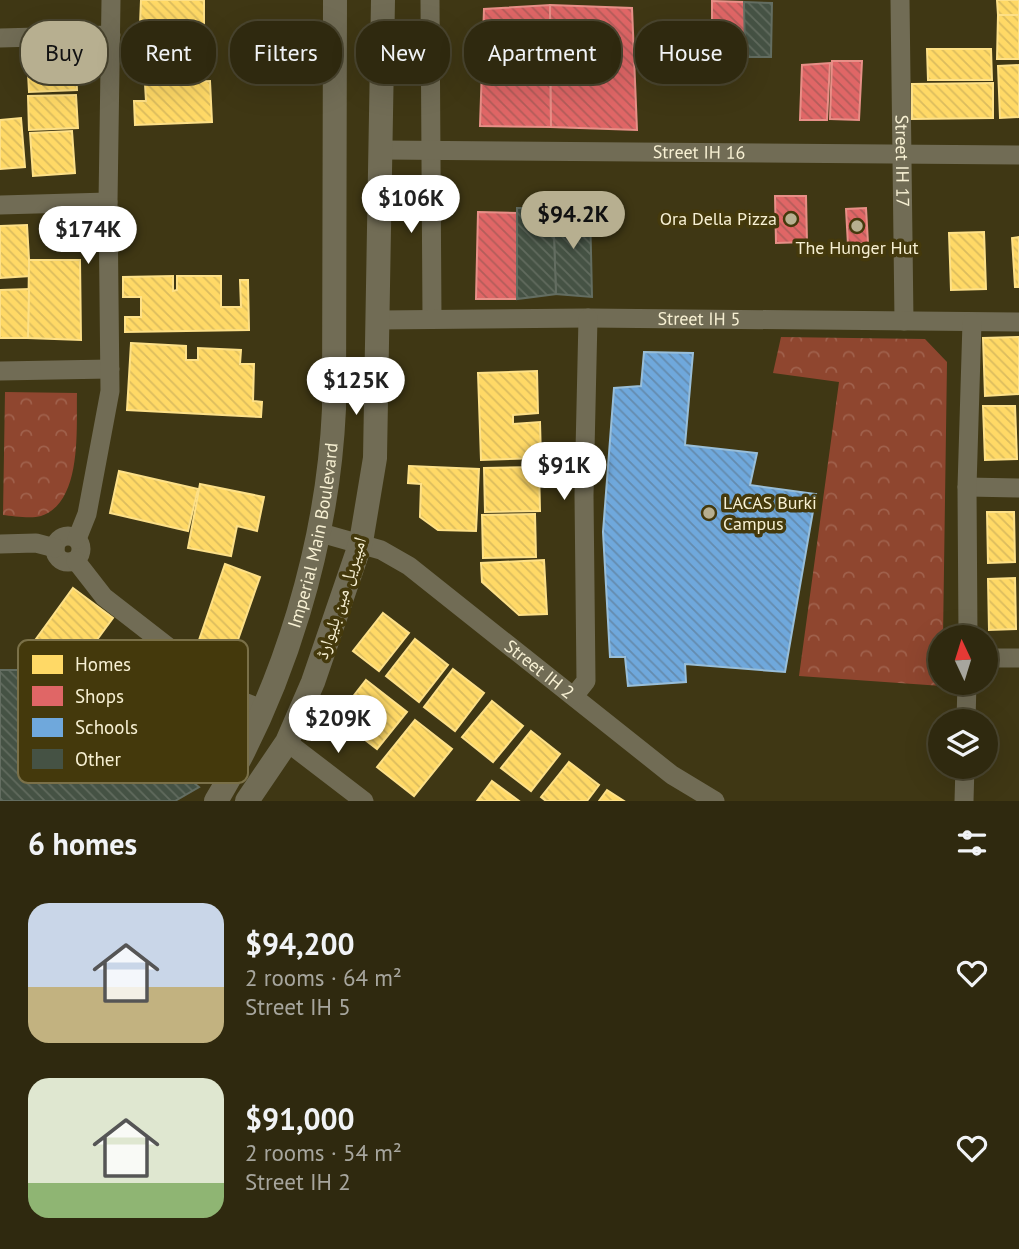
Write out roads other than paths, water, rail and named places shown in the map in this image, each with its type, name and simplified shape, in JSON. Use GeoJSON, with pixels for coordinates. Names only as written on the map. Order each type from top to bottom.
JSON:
{"type":"FeatureCollection","features":[{"type":"Feature","properties":{"kind":"street"},"geometry":{"type":"LineString","coordinates":[[77,540],[87,514],[110,391],[108,202],[111,0]]}},
{"type":"Feature","properties":{"kind":"street","name":"Imperial Main Boulevard"},"geometry":{"type":"LineString","coordinates":[[249,744],[296,618],[321,533],[331,455],[334,409],[335,0]]}},
{"type":"Feature","properties":{"kind":"street","name":"امپیریل مین بلیوارڈ"},"geometry":{"type":"LineString","coordinates":[[247,801],[282,749],[313,682],[361,542],[375,458],[383,0]]}},
{"type":"Feature","properties":{"kind":"street"},"geometry":{"type":"LineString","coordinates":[[430,0],[432,319]]}},
{"type":"Feature","properties":{"kind":"street","name":"Street IH 17"},"geometry":{"type":"LineString","coordinates":[[900,0],[904,321]]}},
{"type":"Feature","properties":{"kind":"street"},"geometry":{"type":"LineString","coordinates":[[0,38],[111,35]]}},
{"type":"Feature","properties":{"kind":"street","name":"Street IH 16"},"geometry":{"type":"LineString","coordinates":[[381,150],[1019,155]]}},
{"type":"Feature","properties":{"kind":"street"},"geometry":{"type":"LineString","coordinates":[[0,205],[108,202]]}},
{"type":"Feature","properties":{"kind":"street"},"geometry":{"type":"LineString","coordinates":[[573,696],[586,681],[584,495],[588,318]]}},
{"type":"Feature","properties":{"kind":"street","name":"Street IH 5"},"geometry":{"type":"LineString","coordinates":[[379,320],[588,318],[1019,322]]}},
{"type":"Feature","properties":{"kind":"street"},"geometry":{"type":"LineString","coordinates":[[968,625],[967,487],[972,322]]}},
{"type":"Feature","properties":{"kind":"street"},"geometry":{"type":"LineString","coordinates":[[0,371],[110,369]]}},
{"type":"Feature","properties":{"kind":"street"},"geometry":{"type":"LineString","coordinates":[[967,487],[1019,488]]}},
{"type":"Feature","properties":{"kind":"street","name":"Street IH 2"},"geometry":{"type":"LineString","coordinates":[[321,533],[361,542],[409,566],[573,696],[684,793],[715,801]]}},
{"type":"Feature","properties":{"kind":"street"},"geometry":{"type":"LineString","coordinates":[[55,548],[64,536],[77,540],[82,547],[76,561]]}},
{"type":"Feature","properties":{"kind":"street"},"geometry":{"type":"LineString","coordinates":[[0,544],[36,543],[55,548]]}},
{"type":"Feature","properties":{"kind":"street"},"geometry":{"type":"LineString","coordinates":[[55,548],[61,561],[76,561]]}},
{"type":"Feature","properties":{"kind":"street"},"geometry":{"type":"LineString","coordinates":[[76,561],[104,597],[159,640]]}},
{"type":"Feature","properties":{"kind":"street"},"geometry":{"type":"LineString","coordinates":[[998,657],[1019,658]]}},
{"type":"Feature","properties":{"kind":"street"},"geometry":{"type":"LineString","coordinates":[[248,704],[262,709]]}},
{"type":"Feature","properties":{"kind":"street"},"geometry":{"type":"LineString","coordinates":[[249,744],[282,749],[365,801]]}},
{"type":"Feature","properties":{"kind":"street"},"geometry":{"type":"LineString","coordinates":[[964,801],[965,779]]}},
{"type":"Feature","properties":{"kind":"street","name":"Imperial Main Boulevard"},"geometry":{"type":"LineString","coordinates":[[216,801],[226,783]]}},
{"type":"Feature","properties":{"kind":"place","name":"Ora Della Pizza"},"geometry":{"type":"Point","coordinates":[791,219]}},
{"type":"Feature","properties":{"kind":"place","name":"The Hunger Hut"},"geometry":{"type":"Point","coordinates":[857,226]}},
{"type":"Feature","properties":{"kind":"place","name":"LACAS Burki Campus"},"geometry":{"type":"Point","coordinates":[709,513]}}]}
